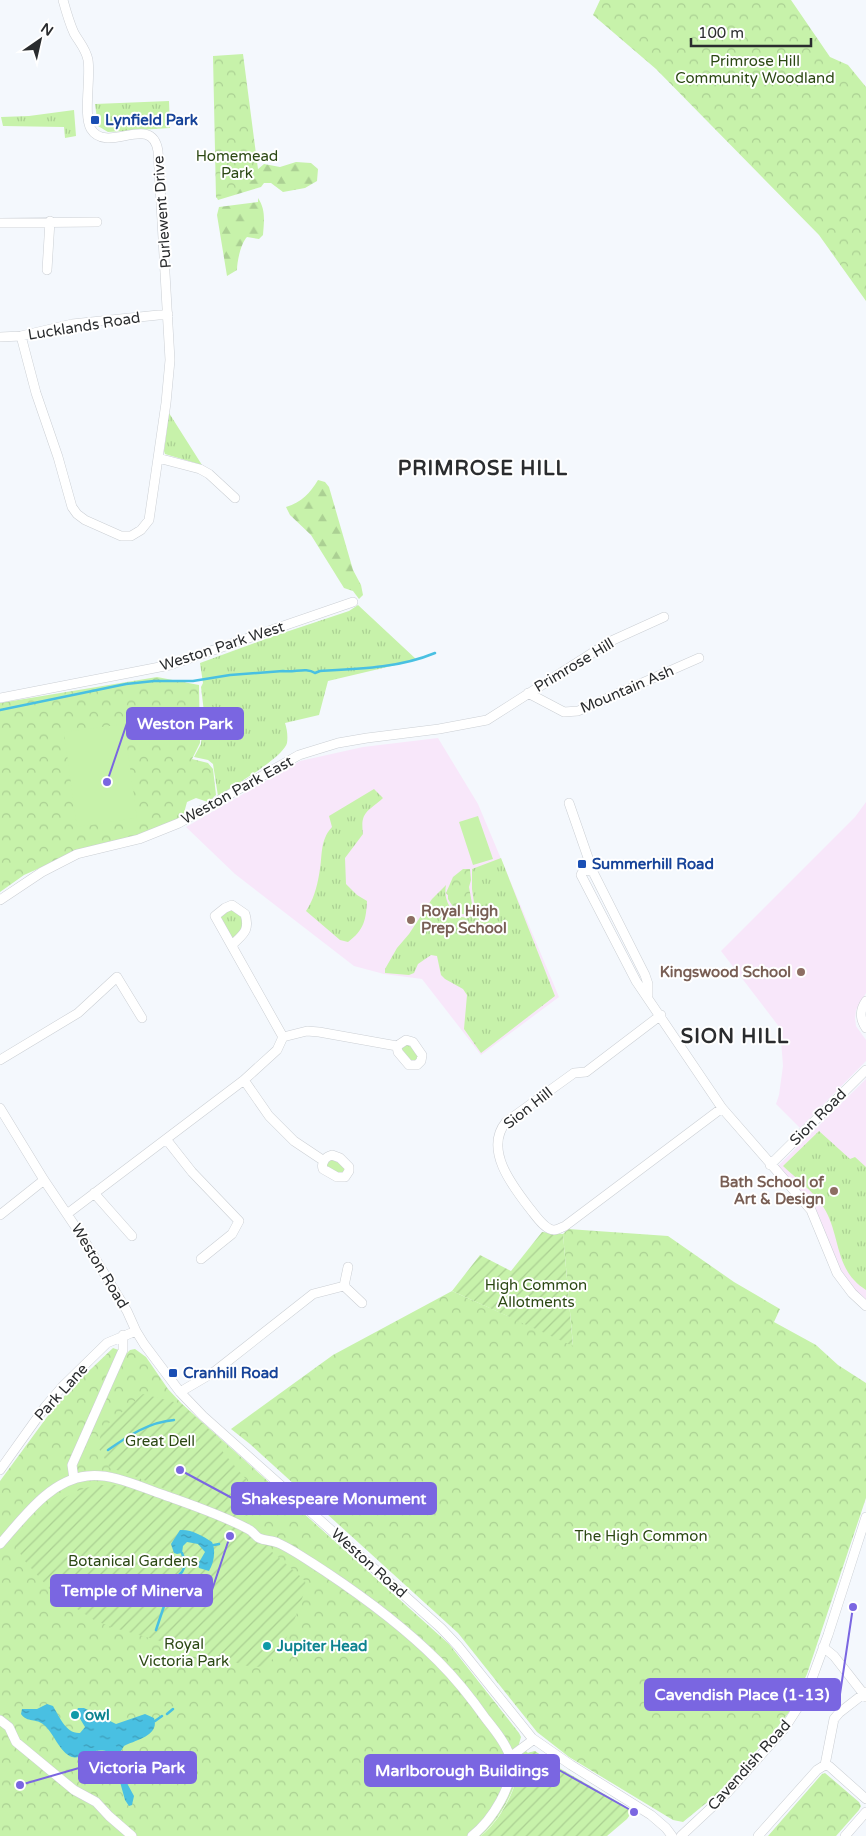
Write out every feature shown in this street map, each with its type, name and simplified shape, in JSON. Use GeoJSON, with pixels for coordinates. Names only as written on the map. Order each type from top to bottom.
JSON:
{"type":"FeatureCollection","features":[{"type":"Feature","properties":{"kind":"street","name":"Purlewent Drive"},"geometry":{"type":"LineString","coordinates":[[21,336],[36,393],[58,457],[72,507],[85,520],[121,536],[131,536],[141,530],[149,520],[170,360],[162,198],[157,143],[150,135],[142,133],[107,138],[98,135],[91,129],[87,108],[88,61],[86,51],[70,24],[63,0]]}},
{"type":"Feature","properties":{"kind":"street"},"geometry":{"type":"LineString","coordinates":[[46,270],[50,221]]}},
{"type":"Feature","properties":{"kind":"street"},"geometry":{"type":"LineString","coordinates":[[0,222],[97,222]]}},
{"type":"Feature","properties":{"kind":"street","name":"Lucklands Road"},"geometry":{"type":"LineString","coordinates":[[0,337],[21,336],[72,324],[168,314]]}},
{"type":"Feature","properties":{"kind":"street"},"geometry":{"type":"LineString","coordinates":[[158,458],[200,469],[233,492]]}},
{"type":"Feature","properties":{"kind":"street","name":"Weston Park West"},"geometry":{"type":"LineString","coordinates":[[0,698],[170,665],[353,602]]}},
{"type":"Feature","properties":{"kind":"street","name":"Primrose Hill"},"geometry":{"type":"LineString","coordinates":[[487,720],[611,641],[664,617]]}},
{"type":"Feature","properties":{"kind":"street","name":"Mountain Ash"},"geometry":{"type":"LineString","coordinates":[[528,693],[564,712],[578,711],[698,658]]}},
{"type":"Feature","properties":{"kind":"street","name":"Weston Park East"},"geometry":{"type":"LineString","coordinates":[[0,900],[42,872],[77,854],[139,839],[179,823],[299,755],[358,739],[439,729],[487,720]]}},
{"type":"Feature","properties":{"kind":"street"},"geometry":{"type":"LineString","coordinates":[[569,802],[593,872],[584,869],[581,875],[636,981],[661,1015],[722,1108],[811,1210],[838,1273],[852,1294],[866,1306]]}},
{"type":"Feature","properties":{"kind":"street"},"geometry":{"type":"LineString","coordinates":[[232,945],[283,1037]]}},
{"type":"Feature","properties":{"kind":"street"},"geometry":{"type":"LineString","coordinates":[[0,1060],[78,1013],[117,977],[142,1018]]}},
{"type":"Feature","properties":{"kind":"street"},"geometry":{"type":"LineString","coordinates":[[866,1001],[861,1013],[861,1021],[866,1028]]}},
{"type":"Feature","properties":{"kind":"street","name":"Sion Hill"},"geometry":{"type":"LineString","coordinates":[[661,1015],[586,1072],[574,1074],[506,1122],[498,1137],[499,1156],[508,1179],[515,1190],[537,1218],[549,1228],[557,1230],[565,1226],[722,1108]]}},
{"type":"Feature","properties":{"kind":"street"},"geometry":{"type":"LineString","coordinates":[[283,1037],[307,1031],[397,1046]]}},
{"type":"Feature","properties":{"kind":"street"},"geometry":{"type":"LineString","coordinates":[[68,1214],[244,1080],[277,1050],[283,1037]]}},
{"type":"Feature","properties":{"kind":"street","name":"Sion Road"},"geometry":{"type":"LineString","coordinates":[[770,1164],[866,1070]]}},
{"type":"Feature","properties":{"kind":"street"},"geometry":{"type":"LineString","coordinates":[[244,1080],[268,1116],[294,1141],[324,1161]]}},
{"type":"Feature","properties":{"kind":"street","name":"Weston Road"},"geometry":{"type":"LineString","coordinates":[[0,1108],[44,1180],[68,1214],[127,1311],[136,1331],[180,1392],[203,1416],[441,1628],[458,1646],[533,1740],[642,1809],[660,1822],[672,1836]]}},
{"type":"Feature","properties":{"kind":"street"},"geometry":{"type":"LineString","coordinates":[[166,1139],[192,1172],[242,1220],[232,1234],[201,1259]]}},
{"type":"Feature","properties":{"kind":"street"},"geometry":{"type":"LineString","coordinates":[[0,1215],[44,1180]]}},
{"type":"Feature","properties":{"kind":"street"},"geometry":{"type":"LineString","coordinates":[[94,1193],[132,1236]]}},
{"type":"Feature","properties":{"kind":"street"},"geometry":{"type":"LineString","coordinates":[[344,1286],[348,1268]]}},
{"type":"Feature","properties":{"kind":"street"},"geometry":{"type":"LineString","coordinates":[[344,1286],[362,1303]]}},
{"type":"Feature","properties":{"kind":"street"},"geometry":{"type":"LineString","coordinates":[[180,1392],[214,1372],[313,1294],[344,1286]]}},
{"type":"Feature","properties":{"kind":"street","name":"Park Lane"},"geometry":{"type":"LineString","coordinates":[[0,1470],[45,1407],[64,1386],[108,1342],[136,1331]]}},
{"type":"Feature","properties":{"kind":"street"},"geometry":{"type":"LineString","coordinates":[[74,1479],[72,1465],[123,1350],[123,1335]]}},
{"type":"Feature","properties":{"kind":"street"},"geometry":{"type":"LineString","coordinates":[[0,1544],[42,1499],[55,1488],[74,1479],[88,1476],[121,1480],[190,1504],[248,1529],[258,1538],[278,1543],[322,1570],[347,1586],[385,1615],[439,1662],[478,1708],[510,1757],[508,1780],[504,1795],[496,1810],[472,1836]]}},
{"type":"Feature","properties":{"kind":"street","name":"Cavendish Road"},"geometry":{"type":"LineString","coordinates":[[682,1836],[728,1792],[784,1729],[798,1708],[810,1684],[866,1517]]}},
{"type":"Feature","properties":{"kind":"street"},"geometry":{"type":"LineString","coordinates":[[758,1836],[817,1770],[825,1765],[834,1719],[839,1713],[865,1695],[834,1656],[823,1647]]}},
{"type":"Feature","properties":{"kind":"street"},"geometry":{"type":"LineString","coordinates":[[0,1720],[9,1727],[16,1742],[74,1790],[96,1802],[132,1836]]}},
{"type":"Feature","properties":{"kind":"street"},"geometry":{"type":"LineString","coordinates":[[510,1757],[533,1740]]}},
{"type":"Feature","properties":{"kind":"street"},"geometry":{"type":"LineString","coordinates":[[825,1765],[829,1766],[866,1799]]}},
{"type":"Feature","properties":{"kind":"street"},"geometry":{"type":"LineString","coordinates":[[845,1836],[866,1812]]}},
{"type":"Feature","properties":{"kind":"shaded area","name":"Royal High Prep School"},"geometry":{"type":"Polygon","coordinates":[[[438,738],[478,804],[559,997],[481,1055],[422,979],[384,974],[354,966],[235,874],[186,827],[300,761],[363,747],[438,738]]]}},
{"type":"Feature","properties":{"kind":"shaded area","name":"Kingswood School"},"geometry":{"type":"Polygon","coordinates":[[[866,802],[866,993],[856,1010],[855,1018],[856,1026],[866,1040],[866,1061],[800,1128],[776,1104],[783,1066],[780,1028],[721,951],[855,817],[866,802]]]}},
{"type":"Feature","properties":{"kind":"shaded area","name":"Bath School of Art & Design"},"geometry":{"type":"Polygon","coordinates":[[[866,1079],[866,1301],[853,1289],[840,1269],[814,1207],[777,1167],[866,1079]]]}},
{"type":"Feature","properties":{"kind":"green space","name":"Primrose Hill Community Woodland"},"geometry":{"type":"Polygon","coordinates":[[[600,0],[791,0],[830,57],[848,65],[866,87],[866,301],[819,235],[656,69],[593,15],[600,0]]]}},
{"type":"Feature","properties":{"kind":"green space","name":"Homemead Park"},"geometry":{"type":"Polygon","coordinates":[[[243,54],[259,177],[216,198],[213,56],[243,54]]]}},
{"type":"Feature","properties":{"kind":"green space"},"geometry":{"type":"Polygon","coordinates":[[[169,101],[170,128],[108,132],[98,126],[95,104],[169,101]]]}},
{"type":"Feature","properties":{"kind":"green space"},"geometry":{"type":"Polygon","coordinates":[[[74,110],[76,136],[65,138],[64,127],[3,126],[1,117],[29,116],[74,110]]]}},
{"type":"Feature","properties":{"kind":"green space"},"geometry":{"type":"Polygon","coordinates":[[[296,162],[311,163],[318,169],[317,181],[305,188],[283,192],[271,183],[264,183],[261,187],[218,200],[216,196],[243,182],[264,164],[280,167],[296,162]]]}},
{"type":"Feature","properties":{"kind":"green space"},"geometry":{"type":"Polygon","coordinates":[[[258,198],[263,211],[263,235],[259,239],[247,237],[240,252],[237,270],[227,276],[217,215],[219,207],[258,202],[258,198]]]}},
{"type":"Feature","properties":{"kind":"green space"},"geometry":{"type":"Polygon","coordinates":[[[169,413],[202,465],[165,454],[169,413]]]}},
{"type":"Feature","properties":{"kind":"green space"},"geometry":{"type":"Polygon","coordinates":[[[318,480],[325,482],[329,487],[353,570],[361,585],[363,595],[359,599],[353,591],[344,588],[311,535],[290,515],[286,507],[305,496],[318,480]]]}},
{"type":"Feature","properties":{"kind":"green space"},"geometry":{"type":"Polygon","coordinates":[[[358,605],[417,660],[328,681],[319,715],[285,723],[287,743],[284,749],[267,764],[218,796],[213,764],[208,760],[194,757],[201,744],[204,712],[200,663],[349,611],[358,605]]]}},
{"type":"Feature","properties":{"kind":"green space"},"geometry":{"type":"Polygon","coordinates":[[[157,677],[199,685],[200,743],[192,759],[208,763],[213,769],[216,795],[208,802],[196,798],[187,802],[184,813],[178,819],[140,835],[78,851],[24,875],[0,892],[0,703],[157,677]]]}},
{"type":"Feature","properties":{"kind":"green space"},"geometry":{"type":"Polygon","coordinates":[[[124,724],[137,818],[77,827],[64,732],[124,724]]]}},
{"type":"Feature","properties":{"kind":"green space"},"geometry":{"type":"Polygon","coordinates":[[[374,789],[383,798],[364,816],[363,834],[345,858],[346,884],[357,895],[367,901],[366,914],[361,929],[348,942],[340,940],[306,911],[313,898],[317,884],[323,844],[332,827],[329,816],[374,789]]]}},
{"type":"Feature","properties":{"kind":"green space"},"geometry":{"type":"Polygon","coordinates":[[[478,816],[493,859],[473,865],[459,822],[478,816]]]}},
{"type":"Feature","properties":{"kind":"green space"},"geometry":{"type":"Polygon","coordinates":[[[501,858],[555,996],[481,1053],[464,1029],[467,995],[463,989],[441,975],[437,956],[431,955],[418,964],[414,973],[409,975],[385,973],[385,969],[397,948],[409,934],[432,899],[446,885],[445,890],[449,906],[461,917],[467,918],[472,916],[475,909],[472,869],[501,858]]]}},
{"type":"Feature","properties":{"kind":"green space"},"geometry":{"type":"Polygon","coordinates":[[[463,869],[470,869],[471,880],[469,887],[473,909],[468,915],[457,913],[446,893],[453,877],[463,869]]]}},
{"type":"Feature","properties":{"kind":"green space"},"geometry":{"type":"Polygon","coordinates":[[[232,909],[243,916],[242,931],[232,940],[219,916],[232,909]]]}},
{"type":"Feature","properties":{"kind":"green space"},"geometry":{"type":"Polygon","coordinates":[[[407,1042],[419,1056],[414,1064],[399,1050],[407,1042]]]}},
{"type":"Feature","properties":{"kind":"green space","name":"Bath School of Art & Design"},"geometry":{"type":"Polygon","coordinates":[[[819,1131],[850,1159],[855,1157],[866,1167],[866,1290],[848,1272],[840,1255],[829,1217],[820,1202],[783,1166],[819,1131]]]}},
{"type":"Feature","properties":{"kind":"green space"},"geometry":{"type":"Polygon","coordinates":[[[330,1158],[345,1165],[344,1175],[328,1171],[325,1162],[330,1158]]]}},
{"type":"Feature","properties":{"kind":"green space","name":"The High Common"},"geometry":{"type":"Polygon","coordinates":[[[568,1229],[668,1236],[734,1282],[780,1309],[774,1322],[816,1345],[838,1365],[866,1383],[866,1498],[807,1674],[789,1712],[776,1729],[716,1795],[683,1822],[673,1820],[569,1757],[537,1732],[458,1633],[250,1444],[231,1429],[333,1355],[452,1291],[573,1345],[563,1234],[568,1229]]]}},
{"type":"Feature","properties":{"kind":"green space","name":"High Common Allotments"},"geometry":{"type":"Polygon","coordinates":[[[542,1232],[563,1234],[573,1346],[452,1291],[480,1255],[511,1271],[542,1232]]]}},
{"type":"Feature","properties":{"kind":"green space","name":"Royal Victoria Park"},"geometry":{"type":"Polygon","coordinates":[[[113,1348],[127,1353],[135,1349],[146,1357],[168,1389],[182,1404],[449,1644],[519,1733],[521,1737],[519,1744],[528,1753],[521,1763],[515,1784],[505,1806],[497,1819],[481,1836],[0,1836],[0,1481],[71,1388],[113,1348]]]}},
{"type":"Feature","properties":{"kind":"green space","name":"Great Dell"},"geometry":{"type":"Polygon","coordinates":[[[143,1394],[182,1404],[223,1443],[223,1452],[266,1503],[254,1513],[237,1519],[127,1473],[110,1468],[98,1447],[102,1429],[143,1394]]]}},
{"type":"Feature","properties":{"kind":"green space","name":"Botanical Gardens"},"geometry":{"type":"Polygon","coordinates":[[[98,1485],[118,1485],[135,1488],[244,1528],[305,1581],[306,1587],[290,1631],[278,1653],[271,1661],[263,1666],[251,1667],[111,1627],[94,1620],[54,1594],[24,1560],[13,1541],[42,1514],[62,1499],[85,1488],[98,1485]]]}},
{"type":"Feature","properties":{"kind":"green space"},"geometry":{"type":"Polygon","coordinates":[[[535,1751],[632,1812],[627,1819],[607,1836],[481,1836],[498,1818],[507,1804],[523,1758],[527,1753],[535,1751]]]}},
{"type":"Feature","properties":{"kind":"green space"},"geometry":{"type":"Polygon","coordinates":[[[825,1773],[859,1802],[861,1806],[836,1836],[768,1836],[822,1774],[825,1773]]]}},
{"type":"Feature","properties":{"kind":"water"},"geometry":{"type":"Polygon","coordinates":[[[180,1530],[201,1535],[212,1542],[214,1556],[209,1571],[199,1568],[198,1564],[205,1552],[198,1544],[187,1542],[183,1546],[182,1553],[174,1553],[171,1544],[180,1530]]]}},
{"type":"Feature","properties":{"kind":"water"},"geometry":{"type":"Polygon","coordinates":[[[47,1704],[53,1706],[67,1728],[75,1733],[80,1733],[85,1727],[76,1712],[78,1708],[84,1708],[116,1724],[145,1714],[154,1718],[155,1724],[150,1733],[124,1746],[121,1751],[123,1762],[122,1774],[134,1796],[132,1805],[129,1806],[125,1800],[120,1782],[110,1775],[111,1771],[119,1763],[114,1755],[109,1752],[98,1751],[79,1757],[67,1755],[44,1725],[26,1719],[21,1714],[22,1709],[37,1709],[47,1704]]]}},
{"type":"Feature","properties":{"kind":"waterway"},"geometry":{"type":"LineString","coordinates":[[0,710],[126,684],[154,681],[193,681],[230,675],[283,671],[308,670],[315,673],[393,665],[435,653]]}},
{"type":"Feature","properties":{"kind":"waterway"},"geometry":{"type":"LineString","coordinates":[[108,1450],[147,1427],[174,1420]]}},
{"type":"Feature","properties":{"kind":"waterway"},"geometry":{"type":"LineString","coordinates":[[214,1545],[219,1544]]}},
{"type":"Feature","properties":{"kind":"waterway"},"geometry":{"type":"LineString","coordinates":[[156,1630],[172,1582],[182,1572],[186,1564],[182,1553]]}},
{"type":"Feature","properties":{"kind":"waterway"},"geometry":{"type":"LineString","coordinates":[[167,1714],[173,1709]]}},
{"type":"Feature","properties":{"kind":"waterway"},"geometry":{"type":"LineString","coordinates":[[155,1721],[162,1716]]}},
{"type":"Feature","properties":{"kind":"place","name":"Lynfield Park"},"geometry":{"type":"Point","coordinates":[95,120]}},
{"type":"Feature","properties":{"kind":"place","name":"Weston Park"},"geometry":{"type":"Point","coordinates":[107,782]}},
{"type":"Feature","properties":{"kind":"place","name":"Summerhill Road"},"geometry":{"type":"Point","coordinates":[582,864]}},
{"type":"Feature","properties":{"kind":"place","name":"Royal High Prep School"},"geometry":{"type":"Point","coordinates":[411,920]}},
{"type":"Feature","properties":{"kind":"place","name":"Kingswood School"},"geometry":{"type":"Point","coordinates":[801,972]}},
{"type":"Feature","properties":{"kind":"place","name":"Bath School of Art & Design"},"geometry":{"type":"Point","coordinates":[834,1191]}},
{"type":"Feature","properties":{"kind":"place","name":"Cranhill Road"},"geometry":{"type":"Point","coordinates":[173,1373]}},
{"type":"Feature","properties":{"kind":"place","name":"Shakespeare Monument"},"geometry":{"type":"Point","coordinates":[180,1470]}},
{"type":"Feature","properties":{"kind":"place","name":"Temple of Minerva"},"geometry":{"type":"Point","coordinates":[230,1536]}},
{"type":"Feature","properties":{"kind":"place","name":"Cavendish Place (1-13)"},"geometry":{"type":"Point","coordinates":[853,1607]}},
{"type":"Feature","properties":{"kind":"place","name":"Jupiter Head"},"geometry":{"type":"Point","coordinates":[267,1646]}},
{"type":"Feature","properties":{"kind":"place","name":"owl"},"geometry":{"type":"Point","coordinates":[75,1715]}},
{"type":"Feature","properties":{"kind":"place","name":"Victoria Park"},"geometry":{"type":"Point","coordinates":[20,1785]}},
{"type":"Feature","properties":{"kind":"place","name":"Marlborough Buildings"},"geometry":{"type":"Point","coordinates":[634,1812]}},
{"type":"Feature","properties":{"kind":"district","name":"PRIMROSE HILL"},"geometry":{"type":"Point","coordinates":[483,468]}},
{"type":"Feature","properties":{"kind":"district","name":"SION HILL"},"geometry":{"type":"Point","coordinates":[735,1036]}}]}
